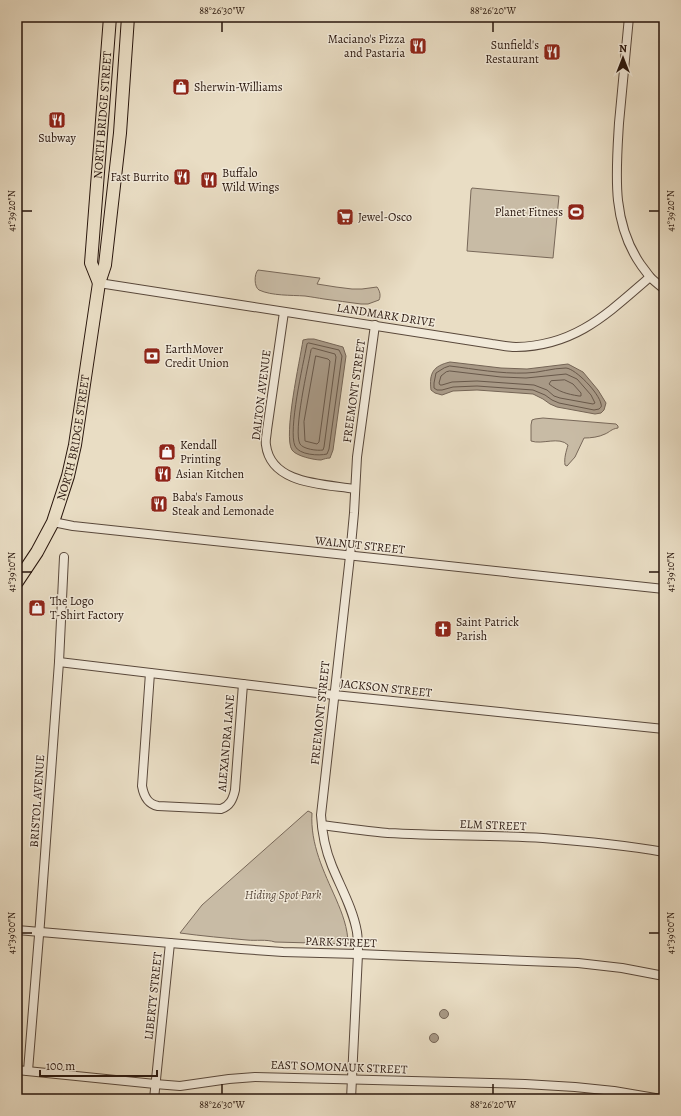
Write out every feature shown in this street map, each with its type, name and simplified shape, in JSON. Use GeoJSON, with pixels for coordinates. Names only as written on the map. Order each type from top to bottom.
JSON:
{"type":"FeatureCollection","features":[{"type":"Feature","properties":{"kind":"highway","name":"NORTH BRIDGE STREET"},"geometry":{"type":"LineString","coordinates":[[99,283],[90,263],[110,17]]}},
{"type":"Feature","properties":{"kind":"highway","name":"NORTH BRIDGE STREET"},"geometry":{"type":"LineString","coordinates":[[17,582],[37,552],[53,522],[68,476],[75,445],[99,283],[105,265],[120,133],[128,17]]}},
{"type":"Feature","properties":{"kind":"street"},"geometry":{"type":"LineString","coordinates":[[630,17],[618,138],[616,194],[626,236],[637,258],[650,277],[664,289]]}},
{"type":"Feature","properties":{"kind":"street","name":"LANDMARK DRIVE"},"geometry":{"type":"LineString","coordinates":[[99,283],[515,347],[544,344],[566,338],[586,328],[604,316],[650,277]]}},
{"type":"Feature","properties":{"kind":"street","name":"DALTON AVENUE"},"geometry":{"type":"LineString","coordinates":[[284,312],[267,430],[266,445],[271,462],[283,473],[299,480],[355,489]]}},
{"type":"Feature","properties":{"kind":"street","name":"FREEMONT STREET"},"geometry":{"type":"LineString","coordinates":[[351,1099],[358,954],[357,932],[352,912],[324,842],[322,806],[350,556],[357,457],[375,325]]}},
{"type":"Feature","properties":{"kind":"street","name":"WALNUT STREET"},"geometry":{"type":"LineString","coordinates":[[53,522],[73,526],[664,590]]}},
{"type":"Feature","properties":{"kind":"street","name":"BRISTOL AVENUE"},"geometry":{"type":"LineString","coordinates":[[28,1071],[59,662],[64,557]]}},
{"type":"Feature","properties":{"kind":"street","name":"JACKSON STREET"},"geometry":{"type":"LineString","coordinates":[[59,662],[334,695],[664,728]]}},
{"type":"Feature","properties":{"kind":"street","name":"ALEXANDRA LANE"},"geometry":{"type":"LineString","coordinates":[[150,673],[142,786],[147,800],[158,806],[221,809],[225,808],[230,802],[234,796],[235,790],[243,684]]}},
{"type":"Feature","properties":{"kind":"street","name":"ELM STREET"},"geometry":{"type":"LineString","coordinates":[[322,826],[388,833],[552,839],[646,848],[664,852]]}},
{"type":"Feature","properties":{"kind":"street","name":"PARK STREET"},"geometry":{"type":"LineString","coordinates":[[17,930],[283,952],[578,963],[622,968],[664,976]]}},
{"type":"Feature","properties":{"kind":"street","name":"LIBERTY STREET"},"geometry":{"type":"LineString","coordinates":[[154,1099],[170,943]]}},
{"type":"Feature","properties":{"kind":"street","name":"EAST SOMONAUK STREET"},"geometry":{"type":"LineString","coordinates":[[17,1070],[180,1086],[255,1077],[522,1083],[614,1091],[661,1099]]}},
{"type":"Feature","properties":{"kind":"green space"},"geometry":{"type":"Polygon","coordinates":[[[472,188],[559,196],[553,258],[467,251],[472,188]]]}},
{"type":"Feature","properties":{"kind":"green space"},"geometry":{"type":"Polygon","coordinates":[[[258,270],[320,278],[317,284],[336,287],[362,289],[377,287],[380,298],[379,300],[368,304],[361,304],[264,292],[257,288],[255,283],[255,277],[258,270]]]}},
{"type":"Feature","properties":{"kind":"green space"},"geometry":{"type":"Polygon","coordinates":[[[543,418],[616,424],[618,428],[600,436],[584,438],[575,457],[567,466],[565,465],[565,455],[568,445],[564,442],[531,441],[532,420],[543,418]]]}},
{"type":"Feature","properties":{"kind":"green space","name":"Hiding Spot Park"},"geometry":{"type":"Polygon","coordinates":[[[308,811],[312,813],[313,836],[319,858],[346,926],[348,944],[275,942],[180,933],[202,905],[308,811]]]}},
{"type":"Feature","properties":{"kind":"water"},"geometry":{"type":"Polygon","coordinates":[[[314,339],[343,347],[346,356],[333,450],[330,458],[321,460],[297,454],[292,450],[290,442],[291,414],[296,380],[303,340],[314,339]]]}},
{"type":"Feature","properties":{"kind":"water"},"geometry":{"type":"Polygon","coordinates":[[[450,362],[501,368],[527,369],[568,364],[583,372],[598,390],[606,403],[604,410],[601,413],[595,414],[557,407],[533,394],[477,390],[453,391],[442,395],[435,393],[431,390],[433,371],[436,368],[450,362]]]}},
{"type":"Feature","properties":{"kind":"water"},"geometry":{"type":"Polygon","coordinates":[[[444,1009],[449,1014],[444,1019],[439,1014],[444,1009]]]}},
{"type":"Feature","properties":{"kind":"water"},"geometry":{"type":"Polygon","coordinates":[[[432,1034],[436,1034],[438,1038],[436,1042],[432,1042],[430,1040],[430,1036],[432,1034]]]}},
{"type":"Feature","properties":{"kind":"place","name":"Maciano's Pizza and Pastaria"},"geometry":{"type":"Point","coordinates":[418,46]}},
{"type":"Feature","properties":{"kind":"place","name":"Sunfield's Restaurant"},"geometry":{"type":"Point","coordinates":[552,52]}},
{"type":"Feature","properties":{"kind":"place","name":"Sherwin-Williams"},"geometry":{"type":"Point","coordinates":[181,87]}},
{"type":"Feature","properties":{"kind":"place","name":"Subway"},"geometry":{"type":"Point","coordinates":[57,120]}},
{"type":"Feature","properties":{"kind":"place","name":"Fast Burrito"},"geometry":{"type":"Point","coordinates":[182,177]}},
{"type":"Feature","properties":{"kind":"place","name":"Buffalo Wild Wings"},"geometry":{"type":"Point","coordinates":[209,180]}},
{"type":"Feature","properties":{"kind":"place","name":"Planet Fitness"},"geometry":{"type":"Point","coordinates":[576,212]}},
{"type":"Feature","properties":{"kind":"place","name":"Jewel-Osco"},"geometry":{"type":"Point","coordinates":[345,217]}},
{"type":"Feature","properties":{"kind":"place","name":"EarthMover Credit Union"},"geometry":{"type":"Point","coordinates":[152,356]}},
{"type":"Feature","properties":{"kind":"place","name":"Kendall Printing"},"geometry":{"type":"Point","coordinates":[167,452]}},
{"type":"Feature","properties":{"kind":"place","name":"Asian Kitchen"},"geometry":{"type":"Point","coordinates":[163,474]}},
{"type":"Feature","properties":{"kind":"place","name":"Baba's Famous Steak and Lemonade"},"geometry":{"type":"Point","coordinates":[159,504]}},
{"type":"Feature","properties":{"kind":"place","name":"The Logo T-Shirt Factory"},"geometry":{"type":"Point","coordinates":[37,608]}},
{"type":"Feature","properties":{"kind":"place","name":"Saint Patrick Parish"},"geometry":{"type":"Point","coordinates":[443,629]}}]}
